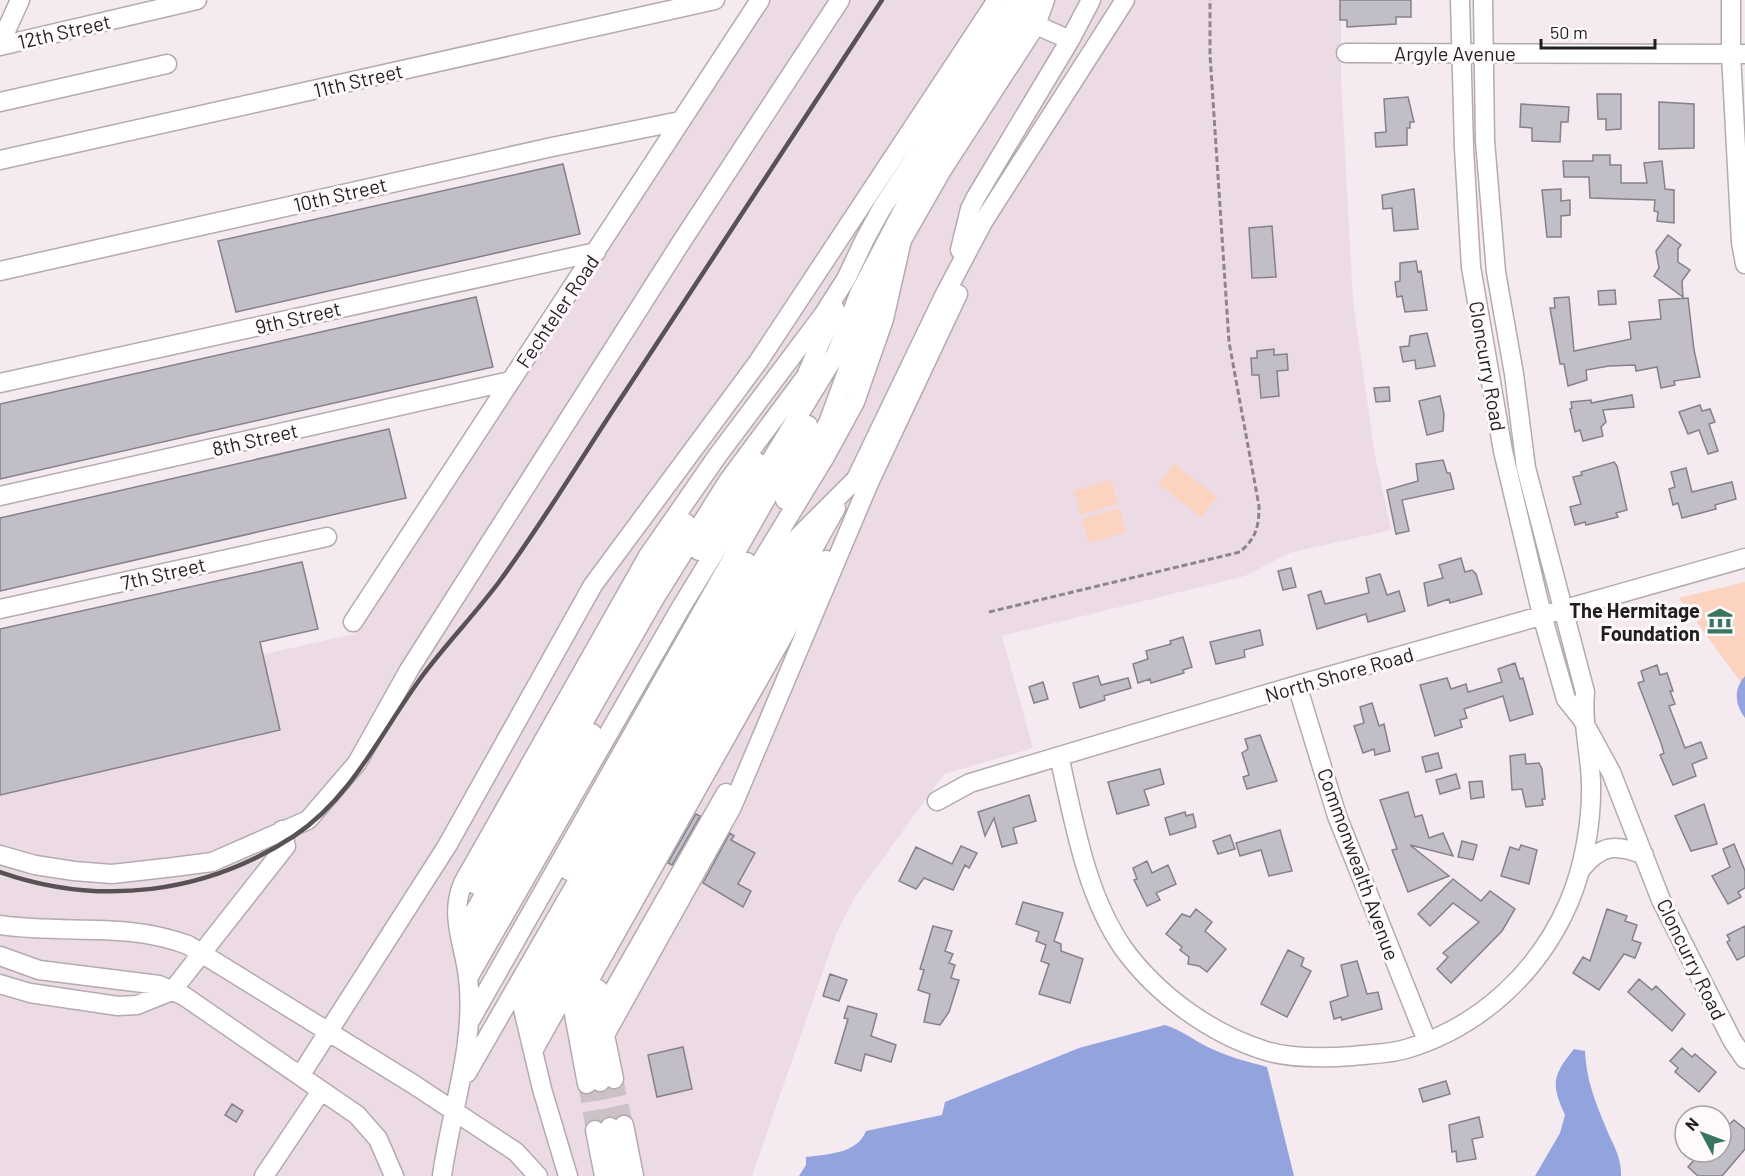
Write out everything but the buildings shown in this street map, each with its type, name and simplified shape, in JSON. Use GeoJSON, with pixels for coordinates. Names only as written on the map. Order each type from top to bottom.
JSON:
{"type":"FeatureCollection","features":[{"type":"Feature","properties":{"kind":"street"},"geometry":{"type":"LineString","coordinates":[[0,45],[20,0]]}},
{"type":"Feature","properties":{"kind":"street","name":"12th Street"},"geometry":{"type":"LineString","coordinates":[[0,45],[197,0]]}},
{"type":"Feature","properties":{"kind":"street","name":"11th Street"},"geometry":{"type":"LineString","coordinates":[[0,160],[715,0]]}},
{"type":"Feature","properties":{"kind":"street","name":"Fechteler Road"},"geometry":{"type":"LineString","coordinates":[[353,622],[760,0]]}},
{"type":"Feature","properties":{"kind":"street"},"geometry":{"type":"LineString","coordinates":[[0,855],[35,866],[112,874],[212,862],[308,820],[357,763],[422,650],[682,241],[840,0]]}},
{"type":"Feature","properties":{"kind":"street"},"geometry":{"type":"LineString","coordinates":[[300,1076],[447,846],[605,566],[657,502],[758,362],[997,0]]}},
{"type":"Feature","properties":{"kind":"street"},"geometry":{"type":"LineString","coordinates":[[459,928],[646,584],[745,438],[828,330],[846,279],[882,208],[1017,0]]}},
{"type":"Feature","properties":{"kind":"street"},"geometry":{"type":"LineString","coordinates":[[471,1020],[813,417],[860,294],[916,185],[1035,0]]}},
{"type":"Feature","properties":{"kind":"street"},"geometry":{"type":"LineString","coordinates":[[466,1053],[697,646],[828,423],[879,284],[942,170],[1036,25],[1045,0]]}},
{"type":"Feature","properties":{"kind":"street"},"geometry":{"type":"LineString","coordinates":[[956,273],[966,223],[976,197],[1070,40],[1091,0]]}},
{"type":"Feature","properties":{"kind":"street"},"geometry":{"type":"LineString","coordinates":[[568,1176],[523,1009],[779,556],[856,478],[956,273],[999,195],[1125,0]]}},
{"type":"Feature","properties":{"kind":"street"},"geometry":{"type":"LineString","coordinates":[[601,1082],[605,1035],[602,1011],[775,705],[869,483],[986,237],[1136,0]]}},
{"type":"Feature","properties":{"kind":"street","name":"Cloncurry Road"},"geometry":{"type":"LineString","coordinates":[[1460,0],[1460,53],[1471,267],[1503,451],[1542,615],[1566,699],[1582,719],[1611,771],[1661,900],[1732,1040],[1745,1059]]}},
{"type":"Feature","properties":{"kind":"street","name":"Cloncurry Road"},"geometry":{"type":"LineString","coordinates":[[1483,0],[1489,209],[1496,272],[1514,374],[1526,468],[1585,692],[1582,719]]}},
{"type":"Feature","properties":{"kind":"street"},"geometry":{"type":"LineString","coordinates":[[1731,0],[1738,54],[1741,242],[1745,264]]}},
{"type":"Feature","properties":{"kind":"street"},"geometry":{"type":"LineString","coordinates":[[1036,25],[1070,40]]}},
{"type":"Feature","properties":{"kind":"street","name":"Argyle Avenue"},"geometry":{"type":"LineString","coordinates":[[1346,53],[1738,54]]}},
{"type":"Feature","properties":{"kind":"street"},"geometry":{"type":"LineString","coordinates":[[0,102],[167,64]]}},
{"type":"Feature","properties":{"kind":"street","name":"10th Street"},"geometry":{"type":"LineString","coordinates":[[0,271],[552,147],[681,121]]}},
{"type":"Feature","properties":{"kind":"street"},"geometry":{"type":"LineString","coordinates":[[460,1085],[855,402],[884,320],[902,240]]}},
{"type":"Feature","properties":{"kind":"street","name":"9th Street"},"geometry":{"type":"LineString","coordinates":[[0,383],[596,252]]}},
{"type":"Feature","properties":{"kind":"street"},"geometry":{"type":"LineString","coordinates":[[442,1176],[471,1020],[468,978],[456,900],[463,883],[629,587],[718,455],[823,315],[846,279]]}},
{"type":"Feature","properties":{"kind":"street"},"geometry":{"type":"LineString","coordinates":[[465,955],[669,597],[780,423],[837,354]]}},
{"type":"Feature","properties":{"kind":"street"},"geometry":{"type":"LineString","coordinates":[[468,978],[680,609],[837,354]]}},
{"type":"Feature","properties":{"kind":"street","name":"8th Street"},"geometry":{"type":"LineString","coordinates":[[0,496],[510,381]]}},
{"type":"Feature","properties":{"kind":"street"},"geometry":{"type":"LineString","coordinates":[[601,1082],[573,1009],[869,483]]}},
{"type":"Feature","properties":{"kind":"street"},"geometry":{"type":"LineString","coordinates":[[531,1042],[848,488]]}},
{"type":"Feature","properties":{"kind":"street","name":"7th Street"},"geometry":{"type":"LineString","coordinates":[[0,609],[327,537]]}},
{"type":"Feature","properties":{"kind":"street","name":"North Shore Road"},"geometry":{"type":"LineString","coordinates":[[938,801],[970,783],[1059,756],[1297,685],[1745,558]]}},
{"type":"Feature","properties":{"kind":"street"},"geometry":{"type":"LineString","coordinates":[[601,1082],[587,1007],[831,574]]}},
{"type":"Feature","properties":{"kind":"street","name":"Commonwealth Avenue"},"geometry":{"type":"LineString","coordinates":[[1297,685],[1337,816],[1427,1041]]}},
{"type":"Feature","properties":{"kind":"street"},"geometry":{"type":"LineString","coordinates":[[1059,756],[1086,868],[1123,947],[1154,983],[1190,1014],[1268,1052],[1315,1057],[1403,1050],[1427,1041],[1487,1008],[1516,982],[1543,949],[1570,900],[1588,828],[1591,783],[1582,719]]}},
{"type":"Feature","properties":{"kind":"street"},"geometry":{"type":"LineString","coordinates":[[0,984],[30,993],[118,1006],[138,1005],[172,991],[286,846],[282,831]]}},
{"type":"Feature","properties":{"kind":"street"},"geometry":{"type":"LineString","coordinates":[[1578,872],[1595,852],[1607,848],[1632,850],[1644,855]]}},
{"type":"Feature","properties":{"kind":"street"},"geometry":{"type":"LineString","coordinates":[[0,925],[25,929],[129,930],[161,935],[188,945],[272,999],[329,1031],[516,1152],[538,1176]]}},
{"type":"Feature","properties":{"kind":"street"},"geometry":{"type":"LineString","coordinates":[[0,956],[39,969],[150,983],[172,991],[206,1010],[357,1115],[372,1130],[394,1176]]}},
{"type":"Feature","properties":{"kind":"street"},"geometry":{"type":"LineString","coordinates":[[264,1176],[321,1091]]}},
{"type":"Feature","properties":{"kind":"street"},"geometry":{"type":"LineString","coordinates":[[604,1176],[610,1127]]}},
{"type":"Feature","properties":{"kind":"street"},"geometry":{"type":"LineString","coordinates":[[610,1127],[620,1176]]}},
{"type":"Feature","properties":{"kind":"street"},"geometry":{"type":"LineString","coordinates":[[610,1127],[634,1176]]}},
{"type":"Feature","properties":{"kind":"path"},"geometry":{"type":"LineString","coordinates":[[989,612],[1240,552],[1253,540],[1259,526],[1259,506],[1229,342],[1210,55],[1210,0]]}},
{"type":"Feature","properties":{"kind":"shaded area"},"geometry":{"type":"Polygon","coordinates":[[[770,0],[1341,0],[1341,77],[1353,301],[1375,455],[1391,530],[1289,553],[1245,576],[1002,636],[1033,748],[944,774],[855,897],[836,934],[752,1176],[0,1176],[0,714],[354,634],[770,0]]]}},
{"type":"Feature","properties":{"kind":"shaded area"},"geometry":{"type":"Polygon","coordinates":[[[1174,464],[1217,497],[1201,517],[1159,484],[1174,464]]]}},
{"type":"Feature","properties":{"kind":"shaded area"},"geometry":{"type":"Polygon","coordinates":[[[1111,480],[1118,504],[1081,515],[1074,491],[1111,480]]]}},
{"type":"Feature","properties":{"kind":"shaded area"},"geometry":{"type":"Polygon","coordinates":[[[1119,508],[1126,532],[1089,543],[1082,519],[1119,508]]]}},
{"type":"Feature","properties":{"kind":"shaded area","name":"The Hermitage Foundation"},"geometry":{"type":"Polygon","coordinates":[[[1745,582],[1745,688],[1679,598],[1745,582]]]}},
{"type":"Feature","properties":{"kind":"water"},"geometry":{"type":"Polygon","coordinates":[[[1745,676],[1745,718],[1737,702],[1737,692],[1745,676]]]}},
{"type":"Feature","properties":{"kind":"water"},"geometry":{"type":"Polygon","coordinates":[[[1165,1025],[1219,1052],[1267,1067],[1294,1176],[799,1176],[806,1165],[806,1157],[832,1154],[849,1149],[862,1139],[866,1131],[942,1115],[945,1102],[1079,1048],[1165,1025]]]}},
{"type":"Feature","properties":{"kind":"water"},"geometry":{"type":"Polygon","coordinates":[[[1574,1049],[1585,1051],[1591,1088],[1618,1155],[1621,1176],[1535,1176],[1560,1133],[1565,1115],[1557,1095],[1556,1080],[1561,1066],[1574,1049]]]}},
{"type":"Feature","properties":{"kind":"tunnel"},"geometry":{"type":"LineString","coordinates":[[614,1079],[624,1125]]}},
{"type":"Feature","properties":{"kind":"tunnel"},"geometry":{"type":"LineString","coordinates":[[600,1082],[610,1127]]}},
{"type":"Feature","properties":{"kind":"tunnel"},"geometry":{"type":"LineString","coordinates":[[587,1084],[595,1130]]}},
{"type":"Feature","properties":{"kind":"railway"},"geometry":{"type":"LineString","coordinates":[[0,872],[38,883],[76,889],[114,891],[152,889],[189,882],[225,871],[260,856],[294,836],[315,820],[350,782],[423,675],[516,559],[882,0]]}},
{"type":"Feature","properties":{"kind":"place","name":"The Hermitage Foundation"},"geometry":{"type":"Point","coordinates":[1720,621]}}]}
